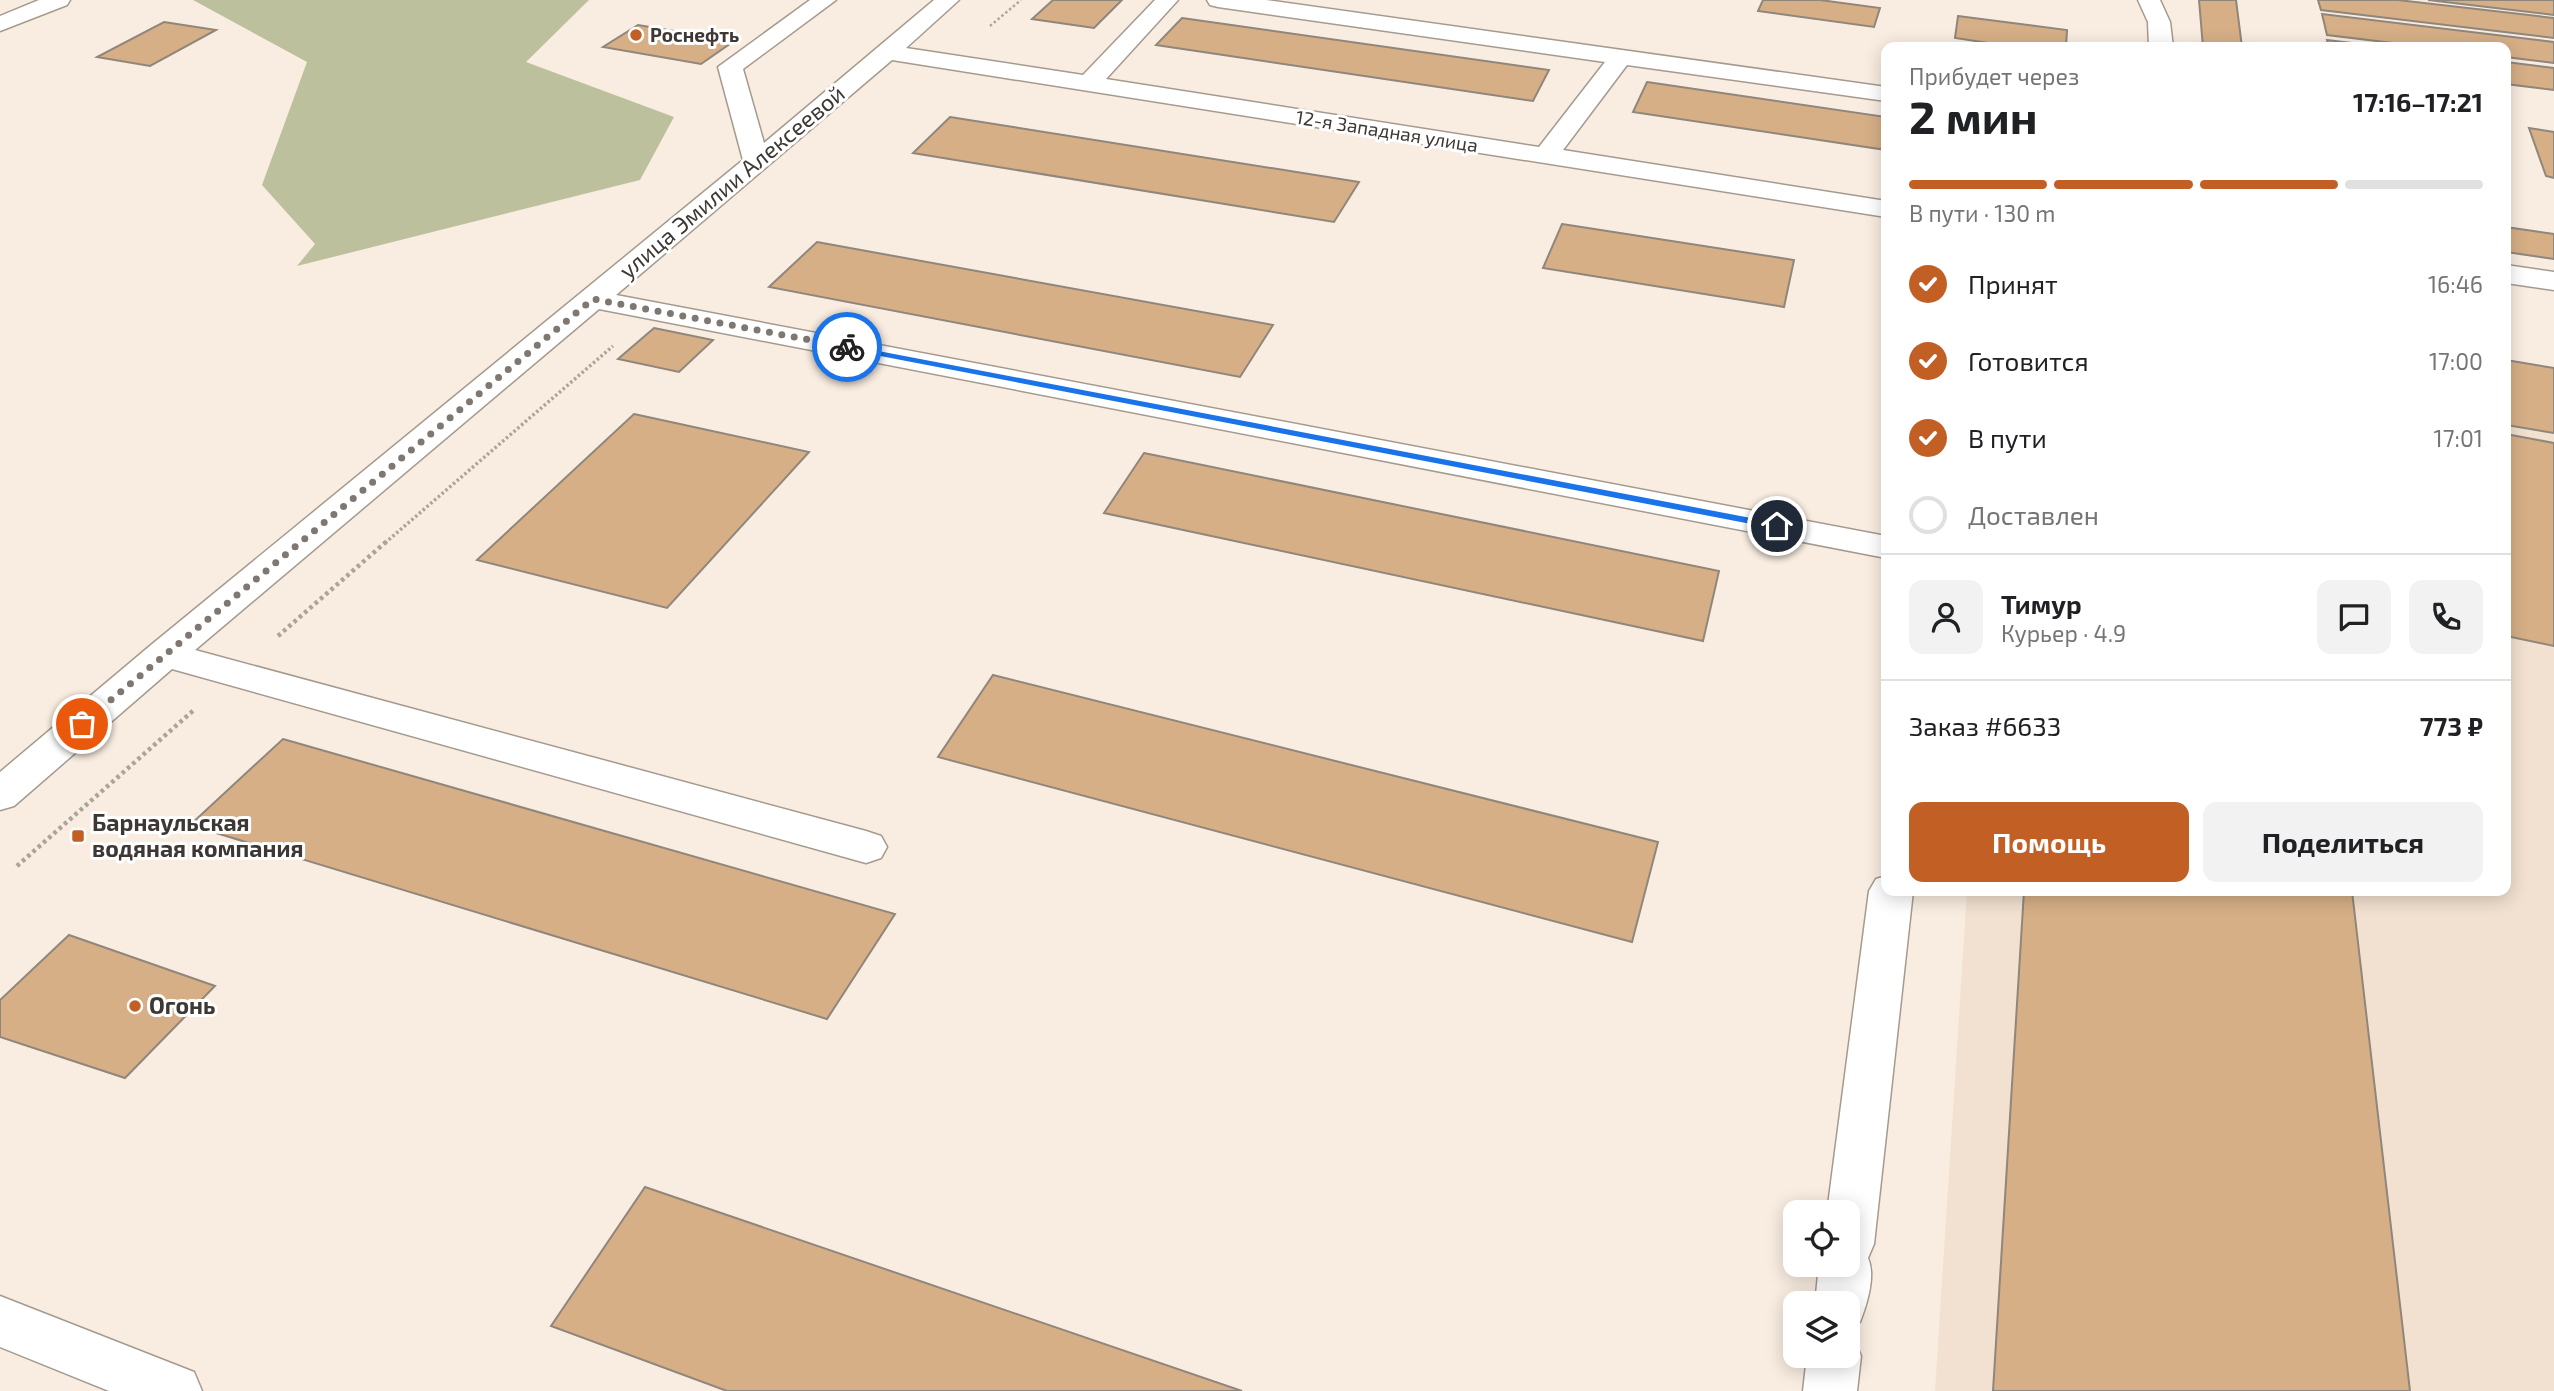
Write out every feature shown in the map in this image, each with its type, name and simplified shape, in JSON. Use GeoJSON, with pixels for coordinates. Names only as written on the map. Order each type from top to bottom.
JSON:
{"type":"FeatureCollection","features":[{"type":"Feature","properties":{"kind":"street"},"geometry":{"type":"LineString","coordinates":[[0,24],[59,0]]}},
{"type":"Feature","properties":{"kind":"street"},"geometry":{"type":"LineString","coordinates":[[757,163],[730,67],[824,0]]}},
{"type":"Feature","properties":{"kind":"street","name":"улица Эмилии Алексеевой"},"geometry":{"type":"LineString","coordinates":[[0,795],[164,653],[757,163],[948,0]]}},
{"type":"Feature","properties":{"kind":"street"},"geometry":{"type":"LineString","coordinates":[[1088,84],[1167,0]]}},
{"type":"Feature","properties":{"kind":"street"},"geometry":{"type":"LineString","coordinates":[[1218,0],[1881,93]]}},
{"type":"Feature","properties":{"kind":"street"},"geometry":{"type":"LineString","coordinates":[[2149,0],[2159,22],[2161,42]]}},
{"type":"Feature","properties":{"kind":"street","name":"12-я Западная улица"},"geometry":{"type":"LineString","coordinates":[[888,52],[1881,208]]}},
{"type":"Feature","properties":{"kind":"street"},"geometry":{"type":"LineString","coordinates":[[1545,156],[1620,57]]}},
{"type":"Feature","properties":{"kind":"street"},"geometry":{"type":"LineString","coordinates":[[2511,275],[2554,281]]}},
{"type":"Feature","properties":{"kind":"street"},"geometry":{"type":"LineString","coordinates":[[593,299],[1881,546]]}},
{"type":"Feature","properties":{"kind":"street"},"geometry":{"type":"LineString","coordinates":[[164,653],[866,847]]}},
{"type":"Feature","properties":{"kind":"street"},"geometry":{"type":"LineString","coordinates":[[1853,1200],[1890,896]]}},
{"type":"Feature","properties":{"kind":"street"},"geometry":{"type":"LineString","coordinates":[[0,1321],[175,1391]]}},
{"type":"Feature","properties":{"kind":"street"},"geometry":{"type":"LineString","coordinates":[[1830,1391],[1833,1368]]}},
{"type":"Feature","properties":{"kind":"path"},"geometry":{"type":"LineString","coordinates":[[937,60],[997,22],[1021,0]]}},
{"type":"Feature","properties":{"kind":"path"},"geometry":{"type":"LineString","coordinates":[[17,866],[654,310]]}},
{"type":"Feature","properties":{"kind":"shaded area"},"geometry":{"type":"Polygon","coordinates":[[[2511,374],[2554,381],[2554,1391],[1935,1391],[1967,896],[2511,896],[2511,374]]]}},
{"type":"Feature","properties":{"kind":"green space"},"geometry":{"type":"Polygon","coordinates":[[[193,0],[589,0],[526,62],[674,117],[640,180],[297,266],[315,244],[262,185],[307,62],[193,0]]]}},
{"type":"Feature","properties":{"kind":"building"},"geometry":{"type":"Polygon","coordinates":[[[1053,0],[1122,0],[1094,28],[1032,19],[1053,0]]]}},
{"type":"Feature","properties":{"kind":"building"},"geometry":{"type":"Polygon","coordinates":[[[1763,0],[1820,0],[1880,8],[1874,27],[1758,11],[1763,0]]]}},
{"type":"Feature","properties":{"kind":"building"},"geometry":{"type":"Polygon","coordinates":[[[2199,0],[2236,0],[2241,42],[2203,42],[2199,0]]]}},
{"type":"Feature","properties":{"kind":"building"},"geometry":{"type":"Polygon","coordinates":[[[2318,0],[2398,0],[2554,18],[2554,38],[2321,10],[2318,0]]]}},
{"type":"Feature","properties":{"kind":"building"},"geometry":{"type":"Polygon","coordinates":[[[2428,0],[2554,0],[2554,15],[2428,0]]]}},
{"type":"Feature","properties":{"kind":"building"},"geometry":{"type":"Polygon","coordinates":[[[2322,14],[2554,42],[2554,63],[2511,58],[2511,42],[2385,42],[2327,35],[2322,14]]]}},
{"type":"Feature","properties":{"kind":"building"},"geometry":{"type":"Polygon","coordinates":[[[1958,16],[2067,30],[2066,42],[1982,42],[1955,38],[1958,16]]]}},
{"type":"Feature","properties":{"kind":"building"},"geometry":{"type":"Polygon","coordinates":[[[1182,18],[1549,70],[1533,101],[1156,45],[1182,18]]]}},
{"type":"Feature","properties":{"kind":"building"},"geometry":{"type":"Polygon","coordinates":[[[164,22],[216,30],[150,66],[97,57],[164,22]]]}},
{"type":"Feature","properties":{"kind":"building"},"geometry":{"type":"Polygon","coordinates":[[[638,25],[734,41],[701,64],[603,47],[638,25]]]}},
{"type":"Feature","properties":{"kind":"building"},"geometry":{"type":"Polygon","coordinates":[[[2511,63],[2554,68],[2554,90],[2511,85],[2511,63]]]}},
{"type":"Feature","properties":{"kind":"building"},"geometry":{"type":"Polygon","coordinates":[[[1647,82],[1881,116],[1881,149],[1633,112],[1647,82]]]}},
{"type":"Feature","properties":{"kind":"building"},"geometry":{"type":"Polygon","coordinates":[[[950,117],[1359,182],[1334,222],[913,153],[950,117]]]}},
{"type":"Feature","properties":{"kind":"building"},"geometry":{"type":"Polygon","coordinates":[[[2529,128],[2554,132],[2554,178],[2546,176],[2529,128]]]}},
{"type":"Feature","properties":{"kind":"building"},"geometry":{"type":"Polygon","coordinates":[[[1562,224],[1794,260],[1784,307],[1543,268],[1562,224]]]}},
{"type":"Feature","properties":{"kind":"building"},"geometry":{"type":"Polygon","coordinates":[[[2511,228],[2554,234],[2554,259],[2511,253],[2511,228]]]}},
{"type":"Feature","properties":{"kind":"building"},"geometry":{"type":"Polygon","coordinates":[[[817,242],[1273,325],[1240,377],[769,287],[817,242]]]}},
{"type":"Feature","properties":{"kind":"building"},"geometry":{"type":"Polygon","coordinates":[[[654,328],[713,340],[679,372],[618,359],[654,328]]]}},
{"type":"Feature","properties":{"kind":"building"},"geometry":{"type":"Polygon","coordinates":[[[2511,361],[2554,368],[2554,433],[2511,426],[2511,361]]]}},
{"type":"Feature","properties":{"kind":"building"},"geometry":{"type":"Polygon","coordinates":[[[634,414],[809,452],[667,608],[477,560],[634,414]]]}},
{"type":"Feature","properties":{"kind":"building"},"geometry":{"type":"Polygon","coordinates":[[[2511,435],[2554,443],[2554,646],[2511,637],[2511,435]]]}},
{"type":"Feature","properties":{"kind":"building"},"geometry":{"type":"Polygon","coordinates":[[[1144,453],[1719,571],[1703,641],[1104,513],[1144,453]]]}},
{"type":"Feature","properties":{"kind":"building"},"geometry":{"type":"Polygon","coordinates":[[[993,675],[1658,842],[1632,942],[938,757],[993,675]]]}},
{"type":"Feature","properties":{"kind":"building"},"geometry":{"type":"Polygon","coordinates":[[[283,739],[895,914],[827,1019],[190,825],[283,739]]]}},
{"type":"Feature","properties":{"kind":"building"},"geometry":{"type":"Polygon","coordinates":[[[2024,896],[2353,896],[2410,1391],[1993,1391],[2024,896]]]}},
{"type":"Feature","properties":{"kind":"building"},"geometry":{"type":"Polygon","coordinates":[[[69,935],[215,986],[125,1078],[0,1037],[0,1000],[69,935]]]}},
{"type":"Feature","properties":{"kind":"building"},"geometry":{"type":"Polygon","coordinates":[[[645,1187],[1242,1391],[727,1391],[551,1326],[645,1187]]]}},
{"type":"Feature","properties":{"kind":"way so far"},"geometry":{"type":"LineString","coordinates":[[82,724],[164,653],[593,299],[847,347]]}},
{"type":"Feature","properties":{"kind":"place","name":"Роснефть"},"geometry":{"type":"Point","coordinates":[636,35]}},
{"type":"Feature","properties":{"kind":"place","name":"Барнаульская водяная компания"},"geometry":{"type":"Point","coordinates":[78,836]}},
{"type":"Feature","properties":{"kind":"place","name":"Огонь"},"geometry":{"type":"Point","coordinates":[135,1006]}},
{"type":"Feature","properties":{"kind":"route"},"geometry":{"type":"LineString","coordinates":[[847,347],[1777,526]]}}]}
